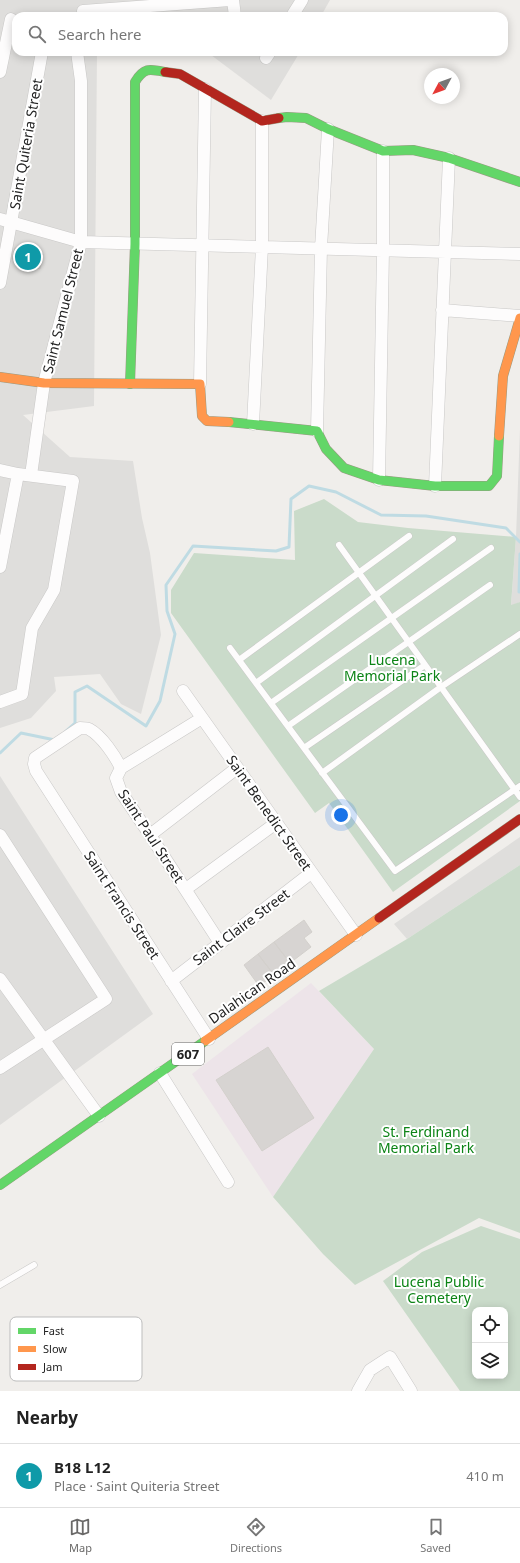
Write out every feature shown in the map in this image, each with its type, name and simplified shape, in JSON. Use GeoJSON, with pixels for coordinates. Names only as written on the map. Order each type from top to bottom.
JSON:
{"type":"FeatureCollection","features":[{"type":"Feature","properties":{"kind":"street"},"geometry":{"type":"LineString","coordinates":[[83,11],[121,4],[232,0],[234,12]]}},
{"type":"Feature","properties":{"kind":"street"},"geometry":{"type":"LineString","coordinates":[[294,12],[302,0]]}},
{"type":"Feature","properties":{"kind":"street"},"geometry":{"type":"LineString","coordinates":[[0,72],[9,19]]}},
{"type":"Feature","properties":{"kind":"street","name":"Saint Quiteria Street"},"geometry":{"type":"LineString","coordinates":[[0,283],[41,56]]}},
{"type":"Feature","properties":{"kind":"street","name":"Saint Samuel Street"},"geometry":{"type":"LineString","coordinates":[[0,377],[44,383],[81,242],[81,81],[78,56]]}},
{"type":"Feature","properties":{"kind":"street"},"geometry":{"type":"LineString","coordinates":[[130,384],[135,244],[135,82],[140,74],[149,69],[180,74],[262,121],[287,117],[306,118],[328,129],[383,151],[413,150],[449,158],[520,182]]}},
{"type":"Feature","properties":{"kind":"street"},"geometry":{"type":"LineString","coordinates":[[205,89],[200,384],[202,416],[207,421],[317,430]]}},
{"type":"Feature","properties":{"kind":"street"},"geometry":{"type":"LineString","coordinates":[[254,424],[262,247],[262,121]]}},
{"type":"Feature","properties":{"kind":"street"},"geometry":{"type":"LineString","coordinates":[[328,129],[321,248],[317,430],[326,450],[344,468],[379,480],[436,486],[489,486],[497,476],[503,376],[520,317],[442,310]]}},
{"type":"Feature","properties":{"kind":"street"},"geometry":{"type":"LineString","coordinates":[[379,480],[384,250],[383,151]]}},
{"type":"Feature","properties":{"kind":"street"},"geometry":{"type":"LineString","coordinates":[[436,486],[444,252],[449,158]]}},
{"type":"Feature","properties":{"kind":"street"},"geometry":{"type":"LineString","coordinates":[[0,219],[81,242],[520,254]]}},
{"type":"Feature","properties":{"kind":"street"},"geometry":{"type":"LineString","coordinates":[[31,476],[44,383],[200,384]]}},
{"type":"Feature","properties":{"kind":"street"},"geometry":{"type":"LineString","coordinates":[[0,470],[31,476],[73,481],[54,590],[32,628],[22,694],[0,702]]}},
{"type":"Feature","properties":{"kind":"street"},"geometry":{"type":"LineString","coordinates":[[0,567],[18,474]]}},
{"type":"Feature","properties":{"kind":"street","name":"Saint Benedict Street"},"geometry":{"type":"LineString","coordinates":[[183,691],[356,935]]}},
{"type":"Feature","properties":{"kind":"street","name":"Saint Paul Street"},"geometry":{"type":"LineString","coordinates":[[202,718],[121,768],[116,778],[121,792],[220,943]]}},
{"type":"Feature","properties":{"kind":"street","name":"Saint Francis Street"},"geometry":{"type":"LineString","coordinates":[[121,768],[115,756],[103,742],[89,729],[80,728],[35,758],[34,764],[36,771],[209,1039]]}},
{"type":"Feature","properties":{"kind":"street"},"geometry":{"type":"LineString","coordinates":[[150,835],[237,768]]}},
{"type":"Feature","properties":{"kind":"street","name":"Dalahican Road"},"geometry":{"type":"LineString","coordinates":[[0,1185],[160,1074],[520,819]]}},
{"type":"Feature","properties":{"kind":"street"},"geometry":{"type":"LineString","coordinates":[[186,890],[276,823]]}},
{"type":"Feature","properties":{"kind":"street"},"geometry":{"type":"LineString","coordinates":[[0,835],[106,998],[0,1068]]}},
{"type":"Feature","properties":{"kind":"street","name":"Saint Claire Street"},"geometry":{"type":"LineString","coordinates":[[171,981],[311,873]]}},
{"type":"Feature","properties":{"kind":"street"},"geometry":{"type":"LineString","coordinates":[[0,979],[99,1116]]}},
{"type":"Feature","properties":{"kind":"street"},"geometry":{"type":"LineString","coordinates":[[160,1074],[228,1182]]}},
{"type":"Feature","properties":{"kind":"street"},"geometry":{"type":"LineString","coordinates":[[358,1391],[370,1370],[390,1356],[411,1391]]}},
{"type":"Feature","properties":{"kind":"lane"},"geometry":{"type":"LineString","coordinates":[[239,660],[409,536]]}},
{"type":"Feature","properties":{"kind":"lane"},"geometry":{"type":"LineString","coordinates":[[256,682],[453,539]]}},
{"type":"Feature","properties":{"kind":"lane"},"geometry":{"type":"LineString","coordinates":[[339,545],[441,687],[517,788],[520,797]]}},
{"type":"Feature","properties":{"kind":"lane"},"geometry":{"type":"LineString","coordinates":[[271,703],[491,548]]}},
{"type":"Feature","properties":{"kind":"lane"},"geometry":{"type":"LineString","coordinates":[[288,726],[490,585]]}},
{"type":"Feature","properties":{"kind":"lane"},"geometry":{"type":"LineString","coordinates":[[322,773],[441,687],[520,634]]}},
{"type":"Feature","properties":{"kind":"lane"},"geometry":{"type":"LineString","coordinates":[[230,648],[395,871],[517,788]]}},
{"type":"Feature","properties":{"kind":"lane"},"geometry":{"type":"LineString","coordinates":[[304,748],[425,665]]}},
{"type":"Feature","properties":{"kind":"lane"},"geometry":{"type":"LineString","coordinates":[[0,1285],[34,1265]]}},
{"type":"Feature","properties":{"kind":"shaded area"},"geometry":{"type":"Polygon","coordinates":[[[0,0],[330,0],[323,12],[12,12],[12,56],[97,56],[94,406],[23,415],[70,457],[133,461],[142,518],[150,553],[161,635],[141,714],[121,704],[100,674],[54,677],[56,691],[31,718],[0,728],[0,0]]]}},
{"type":"Feature","properties":{"kind":"shaded area"},"geometry":{"type":"Polygon","coordinates":[[[212,56],[298,56],[271,100],[212,56]]]}},
{"type":"Feature","properties":{"kind":"shaded area"},"geometry":{"type":"Polygon","coordinates":[[[520,429],[520,602],[511,606],[516,537],[520,429]]]}},
{"type":"Feature","properties":{"kind":"shaded area"},"geometry":{"type":"Polygon","coordinates":[[[0,776],[153,1014],[0,1125],[0,776]]]}},
{"type":"Feature","properties":{"kind":"shaded area"},"geometry":{"type":"Polygon","coordinates":[[[520,837],[520,865],[407,939],[394,924],[520,837]]]}},
{"type":"Feature","properties":{"kind":"shaded area"},"geometry":{"type":"Polygon","coordinates":[[[311,983],[374,1049],[273,1197],[192,1074],[311,983]]]}},
{"type":"Feature","properties":{"kind":"green space","name":"Lucena Memorial Park"},"geometry":{"type":"Polygon","coordinates":[[[324,499],[358,522],[408,528],[516,537],[511,605],[520,602],[520,801],[393,892],[329,803],[315,813],[171,613],[171,590],[194,553],[295,560],[294,511],[324,499]]]}},
{"type":"Feature","properties":{"kind":"green space","name":"St. Ferdinand Memorial Park"},"geometry":{"type":"Polygon","coordinates":[[[520,865],[520,1233],[479,1218],[355,1285],[323,1254],[273,1197],[374,1049],[319,991],[407,939],[520,865]]]}},
{"type":"Feature","properties":{"kind":"green space","name":"Lucena Public Cemetery"},"geometry":{"type":"Polygon","coordinates":[[[481,1226],[520,1239],[520,1391],[460,1391],[383,1281],[422,1252],[481,1226]]]}},
{"type":"Feature","properties":{"kind":"building"},"geometry":{"type":"Polygon","coordinates":[[[15,248],[43,254],[40,269],[12,259],[15,248]]]}},
{"type":"Feature","properties":{"kind":"building"},"geometry":{"type":"Polygon","coordinates":[[[304,920],[312,932],[304,938],[311,947],[290,963],[274,942],[304,920]]]}},
{"type":"Feature","properties":{"kind":"building"},"geometry":{"type":"Polygon","coordinates":[[[274,942],[290,963],[274,975],[258,954],[274,942]]]}},
{"type":"Feature","properties":{"kind":"building"},"geometry":{"type":"Polygon","coordinates":[[[258,954],[274,975],[259,986],[244,965],[258,954]]]}},
{"type":"Feature","properties":{"kind":"building"},"geometry":{"type":"Polygon","coordinates":[[[268,1047],[314,1118],[262,1151],[216,1080],[268,1047]]]}},
{"type":"Feature","properties":{"kind":"waterway"},"geometry":{"type":"LineString","coordinates":[[66,731],[75,723],[75,692],[87,686],[146,726],[160,701],[175,634],[167,611],[166,585],[193,546],[276,551],[289,547],[291,499],[309,486],[336,492],[381,515],[426,516],[506,528],[520,542]]}},
{"type":"Feature","properties":{"kind":"waterway"},"geometry":{"type":"LineString","coordinates":[[520,554],[520,592]]}},
{"type":"Feature","properties":{"kind":"waterway"},"geometry":{"type":"LineString","coordinates":[[0,753],[21,733],[55,740]]}},
{"type":"Feature","properties":{"kind":"traffic: fast"},"geometry":{"type":"LineString","coordinates":[[130,384],[135,244],[135,82],[144,71],[155,70],[165,72]]}},
{"type":"Feature","properties":{"kind":"traffic: fast"},"geometry":{"type":"LineString","coordinates":[[279,118],[306,118],[328,129],[383,151],[413,150],[449,158],[520,182]]}},
{"type":"Feature","properties":{"kind":"traffic: fast"},"geometry":{"type":"LineString","coordinates":[[229,422],[317,431],[326,449],[344,468],[379,480],[435,486],[489,486],[497,476],[499,436]]}},
{"type":"Feature","properties":{"kind":"traffic: fast"},"geometry":{"type":"LineString","coordinates":[[0,1185],[205,1041]]}},
{"type":"Feature","properties":{"kind":"traffic: slow"},"geometry":{"type":"LineString","coordinates":[[499,436],[503,376],[520,318]]}},
{"type":"Feature","properties":{"kind":"traffic: slow"},"geometry":{"type":"LineString","coordinates":[[0,377],[44,383],[200,384],[202,416],[207,421],[229,422]]}},
{"type":"Feature","properties":{"kind":"traffic: slow"},"geometry":{"type":"LineString","coordinates":[[205,1041],[379,918]]}},
{"type":"Feature","properties":{"kind":"traffic: jam"},"geometry":{"type":"LineString","coordinates":[[165,72],[180,74],[262,121],[279,118]]}},
{"type":"Feature","properties":{"kind":"traffic: jam"},"geometry":{"type":"LineString","coordinates":[[379,918],[520,819]]}},
{"type":"Feature","properties":{"kind":"place","name":"B18 L12"},"geometry":{"type":"Point","coordinates":[28,257]}}]}
